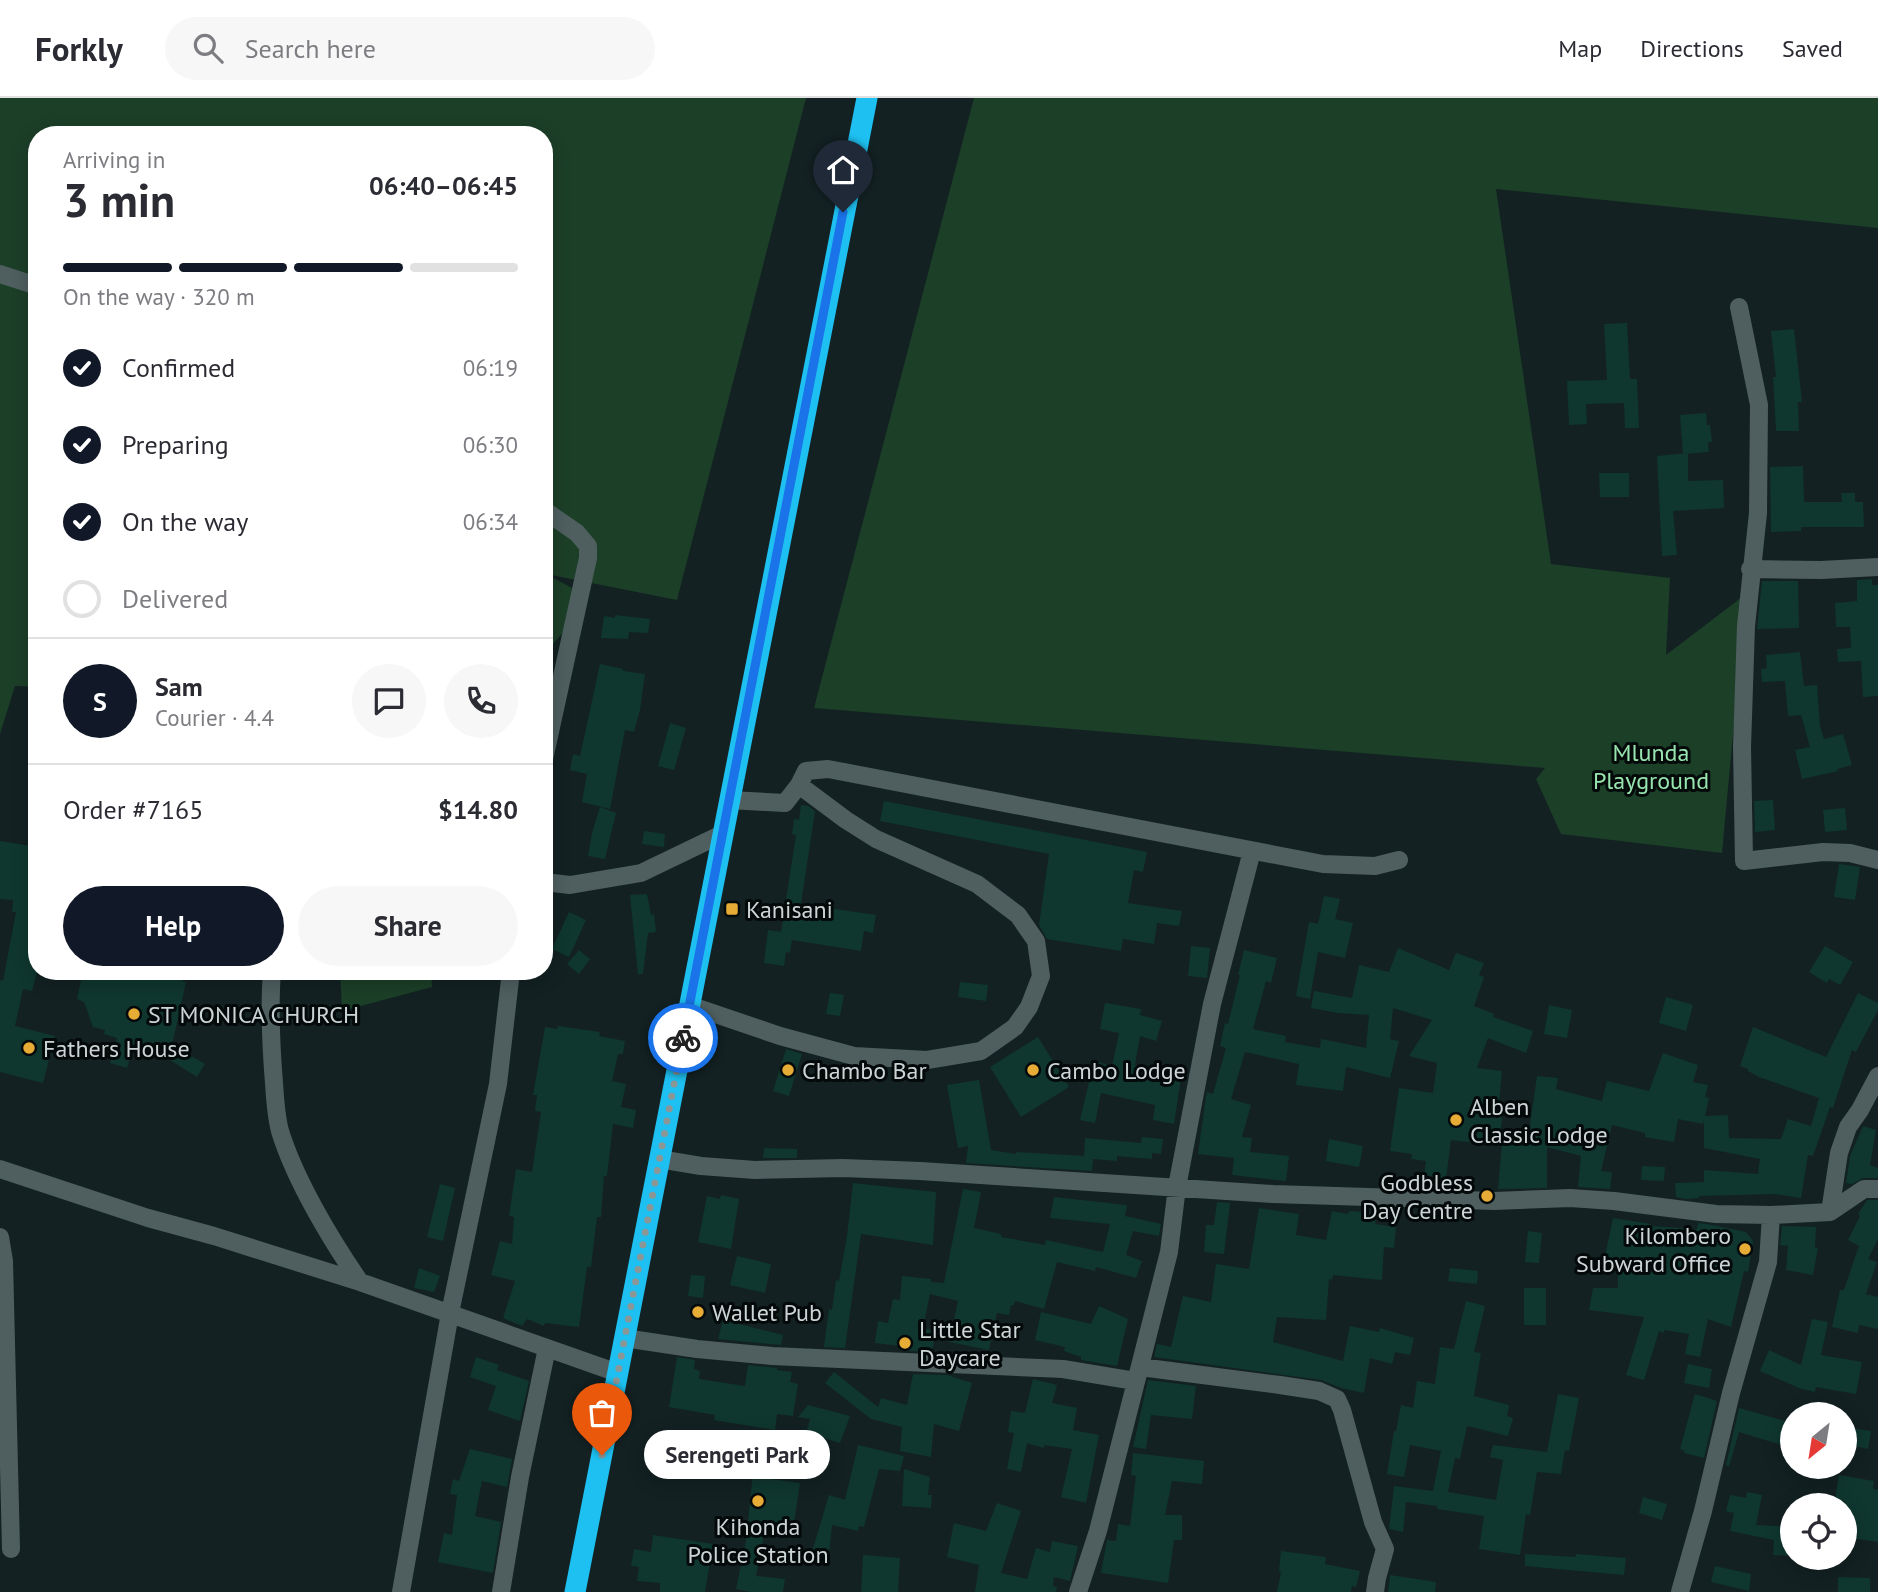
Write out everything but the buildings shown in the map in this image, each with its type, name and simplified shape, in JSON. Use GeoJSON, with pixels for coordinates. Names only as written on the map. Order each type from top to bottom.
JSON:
{"type":"FeatureCollection","features":[{"type":"Feature","properties":{"kind":"highway"},"geometry":{"type":"LineString","coordinates":[[575,1592],[867,98]]}},
{"type":"Feature","properties":{"kind":"street"},"geometry":{"type":"LineString","coordinates":[[0,274],[28,283]]}},
{"type":"Feature","properties":{"kind":"street"},"geometry":{"type":"LineString","coordinates":[[1739,307],[1759,405],[1758,513],[1750,569],[1742,747],[1744,861],[1823,852],[1850,853],[1878,860]]}},
{"type":"Feature","properties":{"kind":"street"},"geometry":{"type":"LineString","coordinates":[[553,516],[577,533],[588,546],[588,558],[553,718]]}},
{"type":"Feature","properties":{"kind":"street"},"geometry":{"type":"LineString","coordinates":[[1750,569],[1821,570],[1878,567]]}},
{"type":"Feature","properties":{"kind":"street"},"geometry":{"type":"LineString","coordinates":[[729,800],[785,803],[806,771],[828,769],[1323,864],[1375,866],[1399,860]]}},
{"type":"Feature","properties":{"kind":"street"},"geometry":{"type":"LineString","coordinates":[[689,1005],[780,1037],[855,1056],[927,1060],[981,1051],[1016,1027],[1029,1007],[1041,976],[1036,941],[1018,915],[977,884],[876,839],[799,785]]}},
{"type":"Feature","properties":{"kind":"street"},"geometry":{"type":"LineString","coordinates":[[553,883],[570,885],[641,873],[722,834]]}},
{"type":"Feature","properties":{"kind":"street"},"geometry":{"type":"LineString","coordinates":[[1078,1592],[1098,1531],[1169,1252],[1177,1187],[1212,1004],[1252,851]]}},
{"type":"Feature","properties":{"kind":"street"},"geometry":{"type":"LineString","coordinates":[[271,980],[272,1063],[279,1129],[292,1164],[339,1252],[360,1282]]}},
{"type":"Feature","properties":{"kind":"street"},"geometry":{"type":"LineString","coordinates":[[401,1592],[450,1313],[498,1084],[510,980]]}},
{"type":"Feature","properties":{"kind":"street"},"geometry":{"type":"LineString","coordinates":[[1830,1212],[1839,1153],[1848,1127],[1878,1076]]}},
{"type":"Feature","properties":{"kind":"street"},"geometry":{"type":"LineString","coordinates":[[659,1159],[701,1166],[755,1170],[843,1168],[920,1171],[1260,1193],[1494,1201],[1570,1198],[1716,1214],[1830,1212],[1864,1189],[1878,1189]]}},
{"type":"Feature","properties":{"kind":"street"},"geometry":{"type":"LineString","coordinates":[[0,1169],[148,1218],[360,1282],[618,1373]]}},
{"type":"Feature","properties":{"kind":"street"},"geometry":{"type":"LineString","coordinates":[[1680,1592],[1768,1262],[1772,1215]]}},
{"type":"Feature","properties":{"kind":"street"},"geometry":{"type":"LineString","coordinates":[[0,1237],[4,1261],[11,1549]]}},
{"type":"Feature","properties":{"kind":"street"},"geometry":{"type":"LineString","coordinates":[[624,1338],[696,1349],[772,1356],[1138,1374],[1280,1385],[1319,1391],[1337,1399],[1342,1410],[1373,1522],[1385,1549],[1375,1592]]}},
{"type":"Feature","properties":{"kind":"street"},"geometry":{"type":"LineString","coordinates":[[501,1592],[520,1477],[547,1348]]}},
{"type":"Feature","properties":{"kind":"green space"},"geometry":{"type":"Polygon","coordinates":[[[0,98],[806,98],[677,600],[553,575],[553,126],[28,126],[28,687],[15,686],[0,734],[0,98]]]}},
{"type":"Feature","properties":{"kind":"green space","name":"Mlunda Playground"},"geometry":{"type":"Polygon","coordinates":[[[974,98],[1878,98],[1878,228],[1496,189],[1551,564],[1670,578],[1666,655],[1746,594],[1722,853],[1561,834],[1536,779],[1545,768],[814,708],[974,98]]]}},
{"type":"Feature","properties":{"kind":"green space"},"geometry":{"type":"Polygon","coordinates":[[[553,578],[572,588],[569,626],[553,644],[553,578]]]}},
{"type":"Feature","properties":{"kind":"green space"},"geometry":{"type":"Polygon","coordinates":[[[340,980],[432,980],[432,987],[342,1011],[340,980]]]}},
{"type":"Feature","properties":{"kind":"way so far"},"geometry":{"type":"LineString","coordinates":[[602,1455],[683,1038]]}},
{"type":"Feature","properties":{"kind":"place","name":"Kanisani"},"geometry":{"type":"Point","coordinates":[732,909]}},
{"type":"Feature","properties":{"kind":"place","name":"ST MONICA CHURCH"},"geometry":{"type":"Point","coordinates":[134,1014]}},
{"type":"Feature","properties":{"kind":"place","name":"Fathers House"},"geometry":{"type":"Point","coordinates":[29,1048]}},
{"type":"Feature","properties":{"kind":"place","name":"Chambo Bar"},"geometry":{"type":"Point","coordinates":[788,1070]}},
{"type":"Feature","properties":{"kind":"place","name":"Cambo Lodge"},"geometry":{"type":"Point","coordinates":[1033,1070]}},
{"type":"Feature","properties":{"kind":"place","name":"Alben Classic Lodge"},"geometry":{"type":"Point","coordinates":[1456,1120]}},
{"type":"Feature","properties":{"kind":"place","name":"Godbless Day Centre"},"geometry":{"type":"Point","coordinates":[1487,1196]}},
{"type":"Feature","properties":{"kind":"place","name":"Kilombero Subward Office"},"geometry":{"type":"Point","coordinates":[1745,1249]}},
{"type":"Feature","properties":{"kind":"place","name":"Wallet Pub"},"geometry":{"type":"Point","coordinates":[698,1312]}},
{"type":"Feature","properties":{"kind":"place","name":"Little Star Daycare"},"geometry":{"type":"Point","coordinates":[905,1343]}},
{"type":"Feature","properties":{"kind":"place","name":"Serengeti Park"},"geometry":{"type":"Point","coordinates":[602,1455]}},
{"type":"Feature","properties":{"kind":"place","name":"Kihonda Police Station"},"geometry":{"type":"Point","coordinates":[758,1501]}},
{"type":"Feature","properties":{"kind":"route"},"geometry":{"type":"LineString","coordinates":[[683,1038],[843,212]]}}]}
